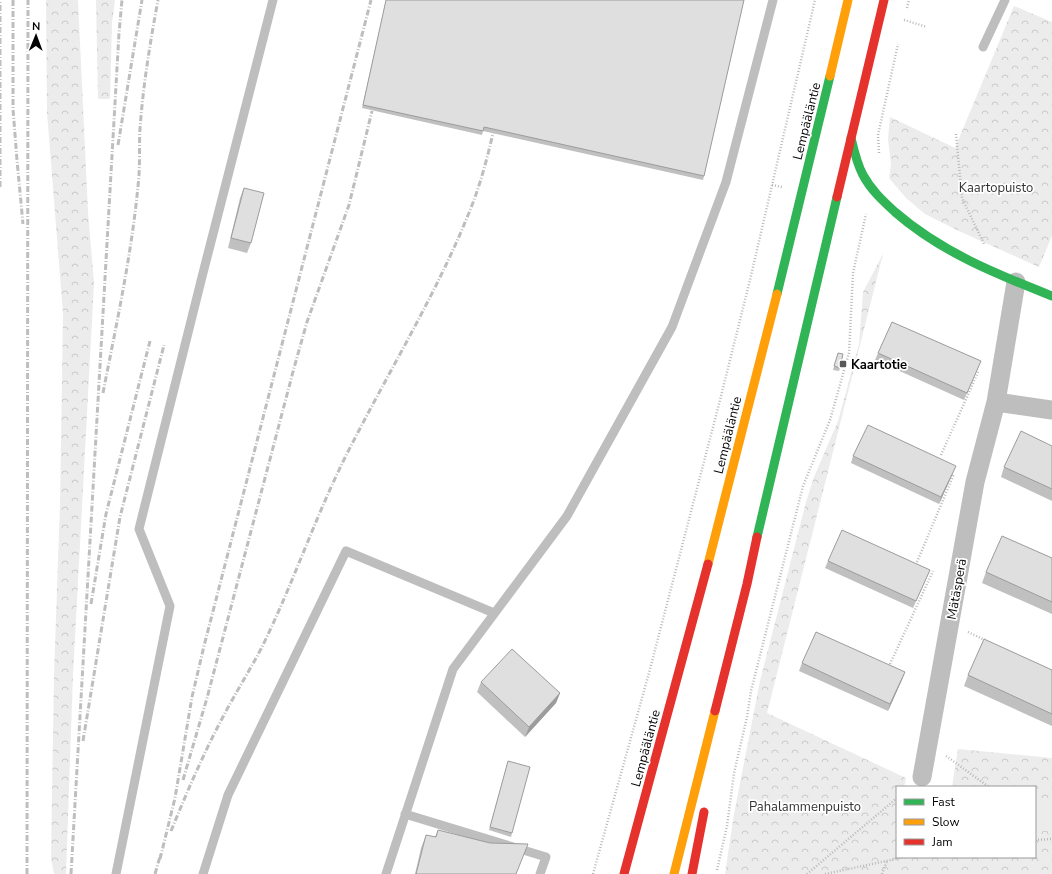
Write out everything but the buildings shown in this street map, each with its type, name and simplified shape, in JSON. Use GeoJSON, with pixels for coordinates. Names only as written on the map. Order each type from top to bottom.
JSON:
{"type":"FeatureCollection","features":[{"type":"Feature","properties":{"kind":"main road","name":"Lempääläntie"},"geometry":{"type":"LineString","coordinates":[[624,874],[700,596],[802,193],[848,0]]}},
{"type":"Feature","properties":{"kind":"main road"},"geometry":{"type":"LineString","coordinates":[[674,874],[747,584],[761,519],[884,0]]}},
{"type":"Feature","properties":{"kind":"main road"},"geometry":{"type":"LineString","coordinates":[[851,138],[863,176],[878,196],[902,219],[932,241],[975,264],[1052,296]]}},
{"type":"Feature","properties":{"kind":"main road"},"geometry":{"type":"LineString","coordinates":[[710,732],[713,759]]}},
{"type":"Feature","properties":{"kind":"main road"},"geometry":{"type":"LineString","coordinates":[[692,874],[706,805]]}},
{"type":"Feature","properties":{"kind":"street","name":"Mätäsperä"},"geometry":{"type":"LineString","coordinates":[[922,777],[975,482],[996,402],[1016,282]]}},
{"type":"Feature","properties":{"kind":"street"},"geometry":{"type":"LineString","coordinates":[[996,402],[1052,410]]}},
{"type":"Feature","properties":{"kind":"lane"},"geometry":{"type":"LineString","coordinates":[[116,874],[170,606],[139,529],[273,0]]}},
{"type":"Feature","properties":{"kind":"lane"},"geometry":{"type":"LineString","coordinates":[[386,874],[453,669],[567,516],[672,327],[726,182],[773,0]]}},
{"type":"Feature","properties":{"kind":"lane"},"geometry":{"type":"LineString","coordinates":[[982,47],[1005,0]]}},
{"type":"Feature","properties":{"kind":"lane"},"geometry":{"type":"LineString","coordinates":[[202,874],[228,794],[346,551],[494,613]]}},
{"type":"Feature","properties":{"kind":"lane"},"geometry":{"type":"LineString","coordinates":[[405,814],[546,857],[540,874]]}},
{"type":"Feature","properties":{"kind":"path"},"geometry":{"type":"LineString","coordinates":[[593,874],[649,673],[719,404],[750,280],[815,0]]}},
{"type":"Feature","properties":{"kind":"path"},"geometry":{"type":"LineString","coordinates":[[902,27],[908,0]]}},
{"type":"Feature","properties":{"kind":"path"},"geometry":{"type":"LineString","coordinates":[[904,20],[927,27]]}},
{"type":"Feature","properties":{"kind":"path"},"geometry":{"type":"LineString","coordinates":[[879,154],[878,135],[898,43]]}},
{"type":"Feature","properties":{"kind":"path"},"geometry":{"type":"LineString","coordinates":[[956,134],[962,198],[986,248]]}},
{"type":"Feature","properties":{"kind":"path"},"geometry":{"type":"LineString","coordinates":[[716,874],[727,826],[734,773],[747,717],[751,691],[801,493],[830,420],[849,353],[853,273],[866,212],[873,189]]}},
{"type":"Feature","properties":{"kind":"path"},"geometry":{"type":"LineString","coordinates":[[941,456],[980,368]]}},
{"type":"Feature","properties":{"kind":"path"},"geometry":{"type":"LineString","coordinates":[[917,562],[955,471]]}},
{"type":"Feature","properties":{"kind":"path"},"geometry":{"type":"LineString","coordinates":[[890,664],[933,571]]}},
{"type":"Feature","properties":{"kind":"path"},"geometry":{"type":"LineString","coordinates":[[950,623],[991,642]]}},
{"type":"Feature","properties":{"kind":"path"},"geometry":{"type":"LineString","coordinates":[[928,743],[988,786]]}},
{"type":"Feature","properties":{"kind":"path"},"geometry":{"type":"LineString","coordinates":[[808,874],[896,799]]}},
{"type":"Feature","properties":{"kind":"path"},"geometry":{"type":"LineString","coordinates":[[1036,840],[1052,839]]}},
{"type":"Feature","properties":{"kind":"path"},"geometry":{"type":"LineString","coordinates":[[825,874],[900,858]]}},
{"type":"Feature","properties":{"kind":"path"},"geometry":{"type":"LineString","coordinates":[[882,874],[887,861]]}},
{"type":"Feature","properties":{"kind":"green space"},"geometry":{"type":"Polygon","coordinates":[[[46,0],[78,0],[88,212],[94,283],[73,675],[66,874],[54,874],[51,858],[54,674],[60,505],[63,314],[47,112],[46,0]]]}},
{"type":"Feature","properties":{"kind":"green space"},"geometry":{"type":"Polygon","coordinates":[[[96,0],[115,0],[112,23],[110,99],[98,99],[96,0]]]}},
{"type":"Feature","properties":{"kind":"green space","name":"Kaartopuisto"},"geometry":{"type":"Polygon","coordinates":[[[1014,6],[1052,22],[1052,236],[1039,267],[925,214],[906,198],[889,178],[891,165],[888,139],[890,117],[955,148],[1014,6]]]}},
{"type":"Feature","properties":{"kind":"green space","name":"Pahalammenpuisto"},"geometry":{"type":"Polygon","coordinates":[[[883,254],[767,713],[906,778],[904,786],[896,786],[896,858],[1036,858],[1036,786],[952,786],[958,749],[1052,758],[1052,874],[725,874],[734,814],[760,681],[806,502],[814,477],[838,421],[859,344],[863,292],[883,254]]]}},
{"type":"Feature","properties":{"kind":"green space"},"geometry":{"type":"Polygon","coordinates":[[[1036,798],[1052,799],[1052,831],[1036,831],[1036,798]]]}},
{"type":"Feature","properties":{"kind":"railway"},"geometry":{"type":"LineString","coordinates":[[0,0],[0,187]]}},
{"type":"Feature","properties":{"kind":"railway"},"geometry":{"type":"LineString","coordinates":[[13,0],[13,109],[23,224]]}},
{"type":"Feature","properties":{"kind":"railway"},"geometry":{"type":"LineString","coordinates":[[27,874],[28,0]]}},
{"type":"Feature","properties":{"kind":"railway"},"geometry":{"type":"LineString","coordinates":[[71,874],[122,0]]}},
{"type":"Feature","properties":{"kind":"railway"},"geometry":{"type":"LineString","coordinates":[[118,145],[142,0]]}},
{"type":"Feature","properties":{"kind":"railway"},"geometry":{"type":"LineString","coordinates":[[103,393],[133,230],[139,175],[143,97],[158,0]]}},
{"type":"Feature","properties":{"kind":"railway"},"geometry":{"type":"LineString","coordinates":[[160,859],[175,798],[192,697],[204,646],[371,0]]}},
{"type":"Feature","properties":{"kind":"railway"},"geometry":{"type":"LineString","coordinates":[[183,780],[207,698],[294,368],[307,322],[349,205],[372,111]]}},
{"type":"Feature","properties":{"kind":"railway"},"geometry":{"type":"LineString","coordinates":[[171,831],[210,743],[274,622],[340,467],[447,262],[474,200],[485,166],[493,133]]}},
{"type":"Feature","properties":{"kind":"railway"},"geometry":{"type":"LineString","coordinates":[[91,604],[106,514],[150,341]]}},
{"type":"Feature","properties":{"kind":"railway"},"geometry":{"type":"LineString","coordinates":[[83,741],[120,517],[164,345]]}},
{"type":"Feature","properties":{"kind":"railway"},"geometry":{"type":"LineString","coordinates":[[155,874],[161,853]]}},
{"type":"Feature","properties":{"kind":"traffic: fast"},"geometry":{"type":"LineString","coordinates":[[777,294],[830,76]]}},
{"type":"Feature","properties":{"kind":"traffic: fast"},"geometry":{"type":"LineString","coordinates":[[851,138],[863,175],[870,186],[895,212],[931,239],[970,261],[1052,296]]}},
{"type":"Feature","properties":{"kind":"traffic: fast"},"geometry":{"type":"LineString","coordinates":[[757,537],[837,197]]}},
{"type":"Feature","properties":{"kind":"traffic: slow"},"geometry":{"type":"LineString","coordinates":[[830,76],[848,0]]}},
{"type":"Feature","properties":{"kind":"traffic: slow"},"geometry":{"type":"LineString","coordinates":[[708,564],[777,294]]}},
{"type":"Feature","properties":{"kind":"traffic: slow"},"geometry":{"type":"LineString","coordinates":[[674,874],[715,711]]}},
{"type":"Feature","properties":{"kind":"traffic: jam"},"geometry":{"type":"LineString","coordinates":[[837,197],[884,0]]}},
{"type":"Feature","properties":{"kind":"traffic: jam"},"geometry":{"type":"LineString","coordinates":[[715,711],[747,584],[757,537]]}},
{"type":"Feature","properties":{"kind":"traffic: jam"},"geometry":{"type":"LineString","coordinates":[[624,874],[708,564]]}},
{"type":"Feature","properties":{"kind":"traffic: jam"},"geometry":{"type":"LineString","coordinates":[[692,874],[704,812]]}},
{"type":"Feature","properties":{"kind":"place","name":"Kaartotie"},"geometry":{"type":"Point","coordinates":[843,364]}}]}
